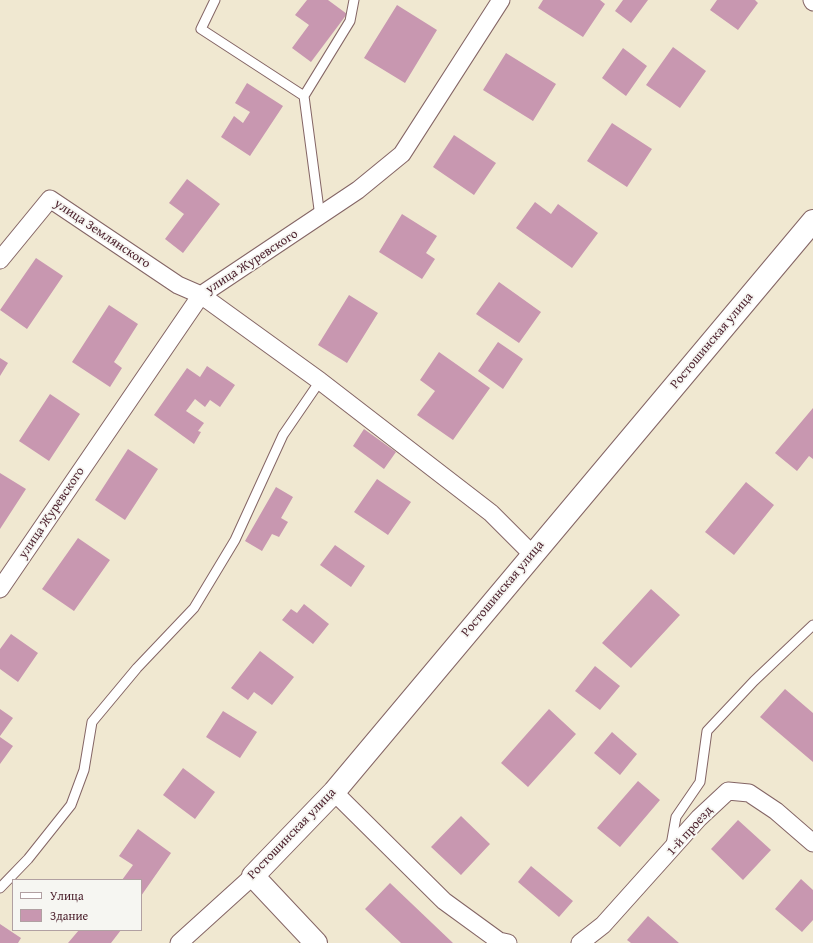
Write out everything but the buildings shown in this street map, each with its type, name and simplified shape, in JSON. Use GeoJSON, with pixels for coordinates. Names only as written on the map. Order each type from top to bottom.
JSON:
{"type":"FeatureCollection","features":[{"type":"Feature","properties":{"kind":"main road","name":"Ростошинская улица"},"geometry":{"type":"LineString","coordinates":[[253,876],[334,792],[532,554],[813,221]]}},
{"type":"Feature","properties":{"kind":"main road"},"geometry":{"type":"LineString","coordinates":[[253,876],[316,943]]}},
{"type":"Feature","properties":{"kind":"street","name":"улица Журевского"},"geometry":{"type":"LineString","coordinates":[[0,589],[202,295],[320,217],[358,190],[402,154],[501,0]]}},
{"type":"Feature","properties":{"kind":"street","name":"улица Землянского"},"geometry":{"type":"LineString","coordinates":[[0,260],[50,199],[178,285],[202,295]]}},
{"type":"Feature","properties":{"kind":"street"},"geometry":{"type":"LineString","coordinates":[[202,295],[320,381],[490,513],[532,554]]}},
{"type":"Feature","properties":{"kind":"street","name":"1-й проезд"},"geometry":{"type":"LineString","coordinates":[[580,943],[603,925],[699,818],[728,791],[749,793],[776,811],[813,843]]}},
{"type":"Feature","properties":{"kind":"street"},"geometry":{"type":"LineString","coordinates":[[334,792],[444,901],[499,940],[508,943]]}},
{"type":"Feature","properties":{"kind":"street","name":"Ростошинская улица"},"geometry":{"type":"LineString","coordinates":[[179,943],[253,876]]}},
{"type":"Feature","properties":{"kind":"lane"},"geometry":{"type":"LineString","coordinates":[[214,0],[201,29],[304,96]]}},
{"type":"Feature","properties":{"kind":"lane"},"geometry":{"type":"LineString","coordinates":[[320,217],[304,96],[350,21],[354,0]]}},
{"type":"Feature","properties":{"kind":"lane"},"geometry":{"type":"LineString","coordinates":[[0,888],[28,860],[72,805],[84,770],[92,722],[137,668],[194,608],[235,540],[283,435],[320,381]]}},
{"type":"Feature","properties":{"kind":"lane"},"geometry":{"type":"LineString","coordinates":[[669,853],[676,817],[700,782],[707,731],[754,681],[813,625]]}}]}
